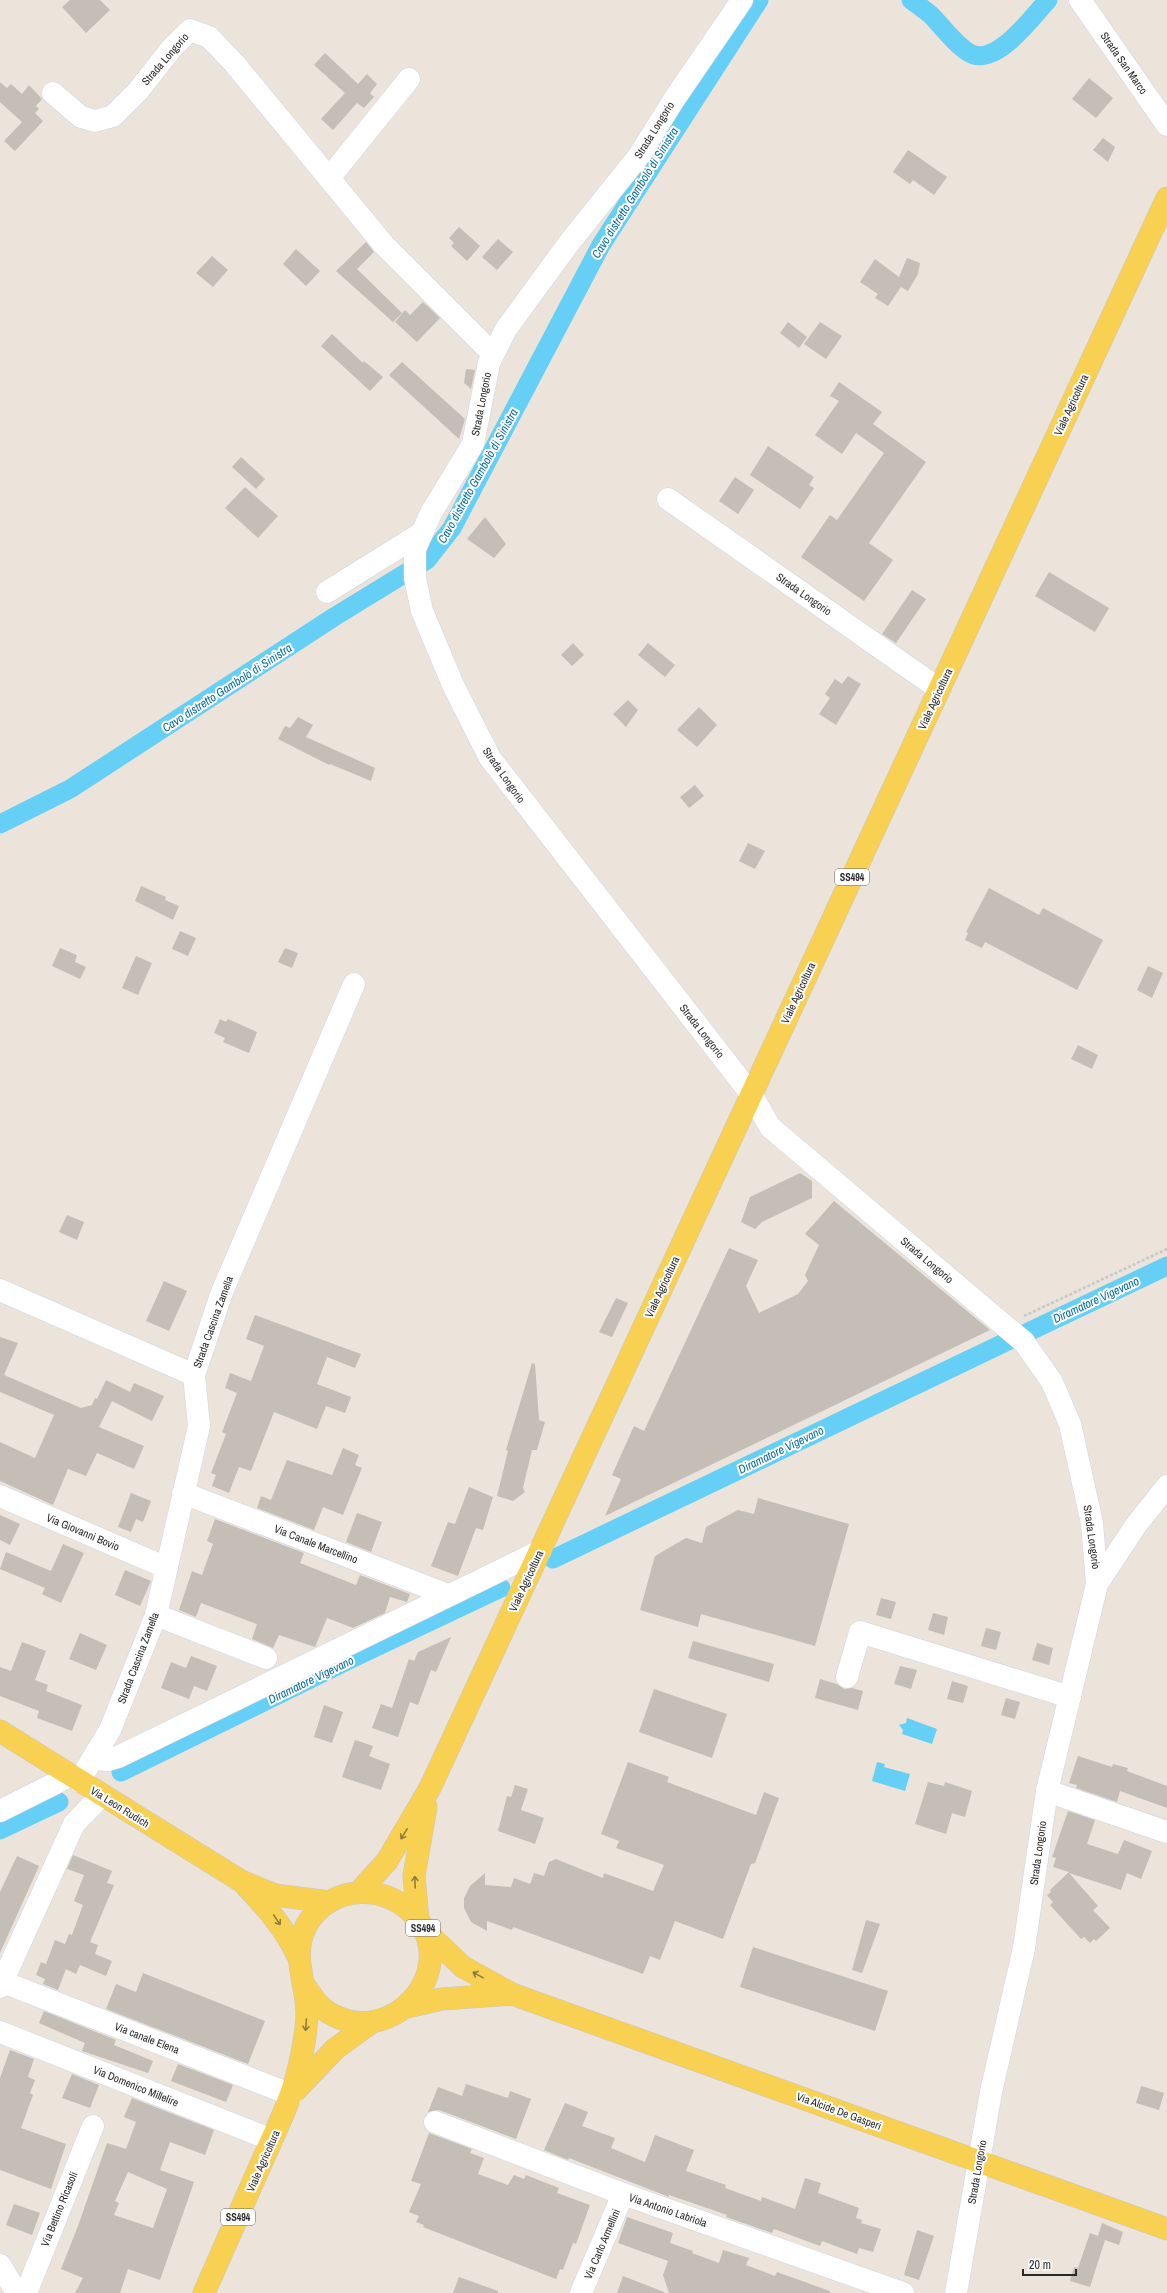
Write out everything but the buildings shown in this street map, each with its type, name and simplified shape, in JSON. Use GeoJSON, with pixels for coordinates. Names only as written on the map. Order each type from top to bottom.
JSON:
{"type":"FeatureCollection","features":[{"type":"Feature","properties":{"kind":"main road","name":"Viale Agricoltura"},"geometry":{"type":"LineString","coordinates":[[359,1892],[387,1861],[430,1788],[1167,198]]}},
{"type":"Feature","properties":{"kind":"main road","name":"Via Leon Rudich"},"geometry":{"type":"LineString","coordinates":[[0,1731],[101,1796],[241,1881]]}},
{"type":"Feature","properties":{"kind":"main road","name":"Viale Agricoltura"},"geometry":{"type":"LineString","coordinates":[[421,1925],[407,1907],[392,1898],[376,1893],[359,1892],[343,1895],[329,1902],[316,1912],[306,1925],[300,1940],[298,1956],[300,1972],[305,1986],[316,2003],[332,2015],[352,2022],[372,2022],[390,2017],[406,2007],[418,1994],[426,1979],[429,1962],[428,1945],[421,1925],[414,1876],[430,1788]]}},
{"type":"Feature","properties":{"kind":"main road"},"geometry":{"type":"LineString","coordinates":[[241,1881],[275,1895],[329,1902]]}},
{"type":"Feature","properties":{"kind":"main road"},"geometry":{"type":"LineString","coordinates":[[241,1881],[272,1913],[290,1940],[298,1956]]}},
{"type":"Feature","properties":{"kind":"main road","name":"Via Alcide De Gasperi"},"geometry":{"type":"LineString","coordinates":[[421,1925],[463,1967],[512,1994],[1167,2229]]}},
{"type":"Feature","properties":{"kind":"main road","name":"Viale Agricoltura"},"geometry":{"type":"LineString","coordinates":[[204,2293],[292,2095],[305,2036],[307,2014],[305,1986]]}},
{"type":"Feature","properties":{"kind":"main road","name":"Via Alcide De Gasperi"},"geometry":{"type":"LineString","coordinates":[[406,2007],[442,1999],[512,1994]]}},
{"type":"Feature","properties":{"kind":"main road","name":"Viale Agricoltura"},"geometry":{"type":"LineString","coordinates":[[292,2095],[335,2050],[372,2022]]}},
{"type":"Feature","properties":{"kind":"street","name":"Strada Longorio"},"geometry":{"type":"LineString","coordinates":[[742,0],[674,98],[638,157],[551,267],[506,329],[489,363],[473,444],[420,534],[415,549],[415,569],[422,611],[454,685],[490,758],[752,1094],[770,1127],[1024,1342],[1052,1382],[1070,1424],[1092,1524],[1097,1584],[1047,1790],[1024,1948],[991,2092],[956,2293]]}},
{"type":"Feature","properties":{"kind":"street","name":"Strada San Marco"},"geometry":{"type":"LineString","coordinates":[[1080,0],[1167,125]]}},
{"type":"Feature","properties":{"kind":"street","name":"Strada Longorio"},"geometry":{"type":"LineString","coordinates":[[53,93],[81,117],[96,121],[113,116],[138,91],[171,49],[190,30],[209,37],[234,63],[330,177],[384,245],[493,354]]}},
{"type":"Feature","properties":{"kind":"street"},"geometry":{"type":"LineString","coordinates":[[330,177],[409,79]]}},
{"type":"Feature","properties":{"kind":"street","name":"Strada Longorio"},"geometry":{"type":"LineString","coordinates":[[668,499],[939,689]]}},
{"type":"Feature","properties":{"kind":"street"},"geometry":{"type":"LineString","coordinates":[[327,592],[420,534]]}},
{"type":"Feature","properties":{"kind":"street","name":"Strada Cascina Zamella"},"geometry":{"type":"LineString","coordinates":[[75,1778],[92,1759],[110,1730],[156,1615],[199,1426],[194,1375],[222,1292],[354,984]]}},
{"type":"Feature","properties":{"kind":"street"},"geometry":{"type":"LineString","coordinates":[[0,1290],[194,1375]]}},
{"type":"Feature","properties":{"kind":"street"},"geometry":{"type":"LineString","coordinates":[[1097,1584],[1136,1525],[1167,1486]]}},
{"type":"Feature","properties":{"kind":"street","name":"Via Canale Marcellino"},"geometry":{"type":"LineString","coordinates":[[184,1493],[448,1595]]}},
{"type":"Feature","properties":{"kind":"street","name":"Via Giovanni Bovio"},"geometry":{"type":"LineString","coordinates":[[0,1496],[167,1568]]}},
{"type":"Feature","properties":{"kind":"street"},"geometry":{"type":"LineString","coordinates":[[92,1759],[108,1760],[118,1757],[448,1595],[538,1554]]}},
{"type":"Feature","properties":{"kind":"street"},"geometry":{"type":"LineString","coordinates":[[156,1615],[266,1658]]}},
{"type":"Feature","properties":{"kind":"street"},"geometry":{"type":"LineString","coordinates":[[847,1677],[860,1632],[1070,1696]]}},
{"type":"Feature","properties":{"kind":"street"},"geometry":{"type":"LineString","coordinates":[[0,1811],[75,1778]]}},
{"type":"Feature","properties":{"kind":"street"},"geometry":{"type":"LineString","coordinates":[[1047,1790],[1167,1832]]}},
{"type":"Feature","properties":{"kind":"street"},"geometry":{"type":"LineString","coordinates":[[1,1985],[74,1824],[101,1796]]}},
{"type":"Feature","properties":{"kind":"street","name":"Via canale Elena"},"geometry":{"type":"LineString","coordinates":[[1,1985],[292,2095]]}},
{"type":"Feature","properties":{"kind":"street","name":"Via Domenico Millelire"},"geometry":{"type":"LineString","coordinates":[[0,2032],[272,2140]]}},
{"type":"Feature","properties":{"kind":"street","name":"Via Antonio Labriola"},"geometry":{"type":"LineString","coordinates":[[435,2122],[623,2194],[903,2293]]}},
{"type":"Feature","properties":{"kind":"street","name":"Via Bettino Ricasoli"},"geometry":{"type":"LineString","coordinates":[[26,2293],[93,2126]]}},
{"type":"Feature","properties":{"kind":"street","name":"Via Carlo Armellini"},"geometry":{"type":"LineString","coordinates":[[581,2293],[623,2194]]}},
{"type":"Feature","properties":{"kind":"street"},"geometry":{"type":"LineString","coordinates":[[0,2265],[17,2293]]}},
{"type":"Feature","properties":{"kind":"path"},"geometry":{"type":"LineString","coordinates":[[1004,1326],[1167,1249]]}},
{"type":"Feature","properties":{"kind":"water"},"geometry":{"type":"Polygon","coordinates":[[[907,1718],[937,1729],[932,1744],[902,1734],[903,1730],[899,1725],[906,1723],[907,1718]]]}},
{"type":"Feature","properties":{"kind":"water"},"geometry":{"type":"Polygon","coordinates":[[[877,1762],[885,1764],[884,1767],[910,1774],[905,1791],[872,1781],[877,1762]]]}},
{"type":"Feature","properties":{"kind":"waterway","name":"Cavo distretto Gambolò di Sinistra"},"geometry":{"type":"LineString","coordinates":[[0,824],[70,789],[334,617],[427,560],[452,528],[601,245],[759,0]]}},
{"type":"Feature","properties":{"kind":"waterway","name":"Cavo distretto Gambolò di Sinistra"},"geometry":{"type":"LineString","coordinates":[[911,0],[931,15],[963,48],[974,55],[984,55],[994,52],[1005,45],[1024,27],[1048,0]]}},
{"type":"Feature","properties":{"kind":"waterway","name":"Diramatore Vigevano"},"geometry":{"type":"LineString","coordinates":[[1024,1334],[1167,1266]]}},
{"type":"Feature","properties":{"kind":"waterway","name":"Diramatore Vigevano"},"geometry":{"type":"LineString","coordinates":[[553,1559],[1010,1340]]}},
{"type":"Feature","properties":{"kind":"waterway","name":"Diramatore Vigevano"},"geometry":{"type":"LineString","coordinates":[[121,1772],[353,1658],[501,1588]]}},
{"type":"Feature","properties":{"kind":"waterway","name":"Diramatore Vigevano"},"geometry":{"type":"LineString","coordinates":[[0,1830],[59,1802]]}}]}
